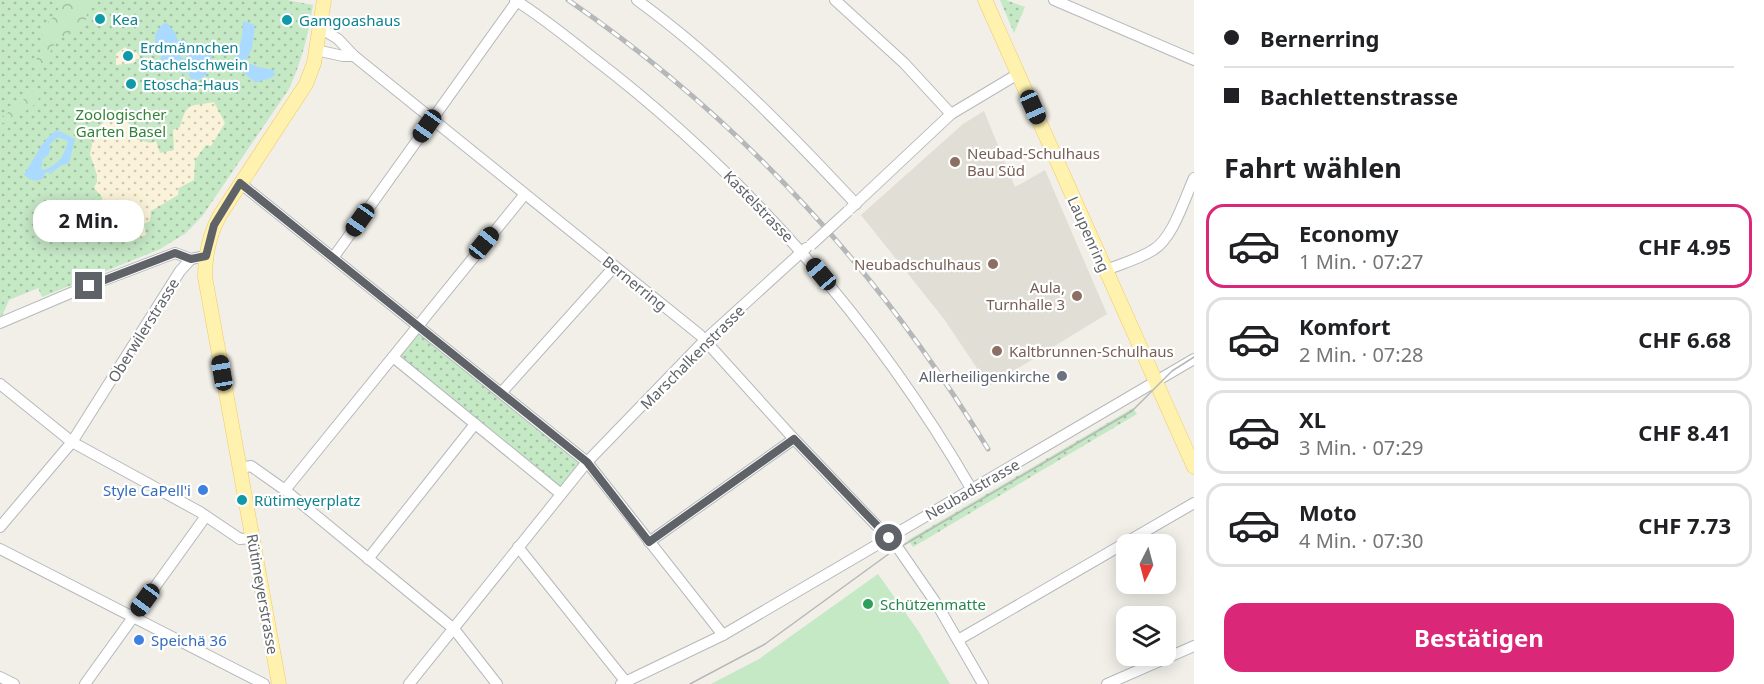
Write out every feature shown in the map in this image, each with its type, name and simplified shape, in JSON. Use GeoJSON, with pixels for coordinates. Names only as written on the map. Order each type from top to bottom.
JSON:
{"type":"FeatureCollection","features":[{"type":"Feature","properties":{"kind":"main road"},"geometry":{"type":"LineString","coordinates":[[206,256],[214,225],[299,95],[314,63],[324,0]]}},
{"type":"Feature","properties":{"kind":"main road","name":"Laupenring"},"geometry":{"type":"LineString","coordinates":[[985,0],[1194,467]]}},
{"type":"Feature","properties":{"kind":"main road","name":"Rütimeyerstrasse"},"geometry":{"type":"LineString","coordinates":[[206,256],[205,277],[278,684]]}},
{"type":"Feature","properties":{"kind":"street"},"geometry":{"type":"LineString","coordinates":[[637,0],[702,52],[792,135],[852,208]]}},
{"type":"Feature","properties":{"kind":"street"},"geometry":{"type":"LineString","coordinates":[[835,0],[904,63],[951,114]]}},
{"type":"Feature","properties":{"kind":"street"},"geometry":{"type":"LineString","coordinates":[[1054,0],[1194,60]]}},
{"type":"Feature","properties":{"kind":"street"},"geometry":{"type":"LineString","coordinates":[[333,258],[516,1]]}},
{"type":"Feature","properties":{"kind":"street","name":"Kastelstrasse"},"geometry":{"type":"LineString","coordinates":[[516,1],[612,73],[680,128],[806,248],[891,364],[941,438],[972,490]]}},
{"type":"Feature","properties":{"kind":"street","name":"Bernerring"},"geometry":{"type":"LineString","coordinates":[[320,28],[338,39],[354,56],[705,340],[794,439],[889,538],[927,590],[983,684]]}},
{"type":"Feature","properties":{"kind":"street"},"geometry":{"type":"LineString","coordinates":[[316,50],[354,56]]}},
{"type":"Feature","properties":{"kind":"street","name":"Marschalkenstrasse"},"geometry":{"type":"LineString","coordinates":[[409,684],[587,462],[705,340],[852,208],[951,114],[1018,74]]}},
{"type":"Feature","properties":{"kind":"street"},"geometry":{"type":"LineString","coordinates":[[1106,270],[1142,256],[1160,245],[1167,236],[1194,178]]}},
{"type":"Feature","properties":{"kind":"street"},"geometry":{"type":"LineString","coordinates":[[240,183],[587,462],[723,635]]}},
{"type":"Feature","properties":{"kind":"street"},"geometry":{"type":"LineString","coordinates":[[285,490],[525,194]]}},
{"type":"Feature","properties":{"kind":"street"},"geometry":{"type":"LineString","coordinates":[[0,322],[175,253],[191,259],[206,256]]}},
{"type":"Feature","properties":{"kind":"street","name":"Oberwilerstrasse"},"geometry":{"type":"LineString","coordinates":[[0,527],[72,442],[180,271],[191,259]]}},
{"type":"Feature","properties":{"kind":"street"},"geometry":{"type":"LineString","coordinates":[[502,392],[614,267]]}},
{"type":"Feature","properties":{"kind":"street"},"geometry":{"type":"LineString","coordinates":[[393,357],[561,494]]}},
{"type":"Feature","properties":{"kind":"street","name":"Neubadstrasse"},"geometry":{"type":"LineString","coordinates":[[624,683],[723,635],[1194,359]]}},
{"type":"Feature","properties":{"kind":"street"},"geometry":{"type":"LineString","coordinates":[[2,388],[72,442],[206,516],[240,539],[252,538]]}},
{"type":"Feature","properties":{"kind":"street"},"geometry":{"type":"LineString","coordinates":[[368,559],[475,424]]}},
{"type":"Feature","properties":{"kind":"street"},"geometry":{"type":"LineString","coordinates":[[649,542],[794,439]]}},
{"type":"Feature","properties":{"kind":"street"},"geometry":{"type":"LineString","coordinates":[[240,468],[251,466],[285,490],[454,629],[497,684]]}},
{"type":"Feature","properties":{"kind":"street"},"geometry":{"type":"LineString","coordinates":[[958,640],[1194,502]]}},
{"type":"Feature","properties":{"kind":"street"},"geometry":{"type":"LineString","coordinates":[[85,684],[206,516]]}},
{"type":"Feature","properties":{"kind":"street"},"geometry":{"type":"LineString","coordinates":[[518,547],[624,683]]}},
{"type":"Feature","properties":{"kind":"street"},"geometry":{"type":"LineString","coordinates":[[0,549],[264,684]]}},
{"type":"Feature","properties":{"kind":"street"},"geometry":{"type":"LineString","coordinates":[[1107,684],[1194,646]]}},
{"type":"Feature","properties":{"kind":"street"},"geometry":{"type":"LineString","coordinates":[[0,677],[14,684]]}},
{"type":"Feature","properties":{"kind":"shaded area","name":"Neubadschulhaus"},"geometry":{"type":"Polygon","coordinates":[[[984,111],[1015,187],[1045,170],[1107,314],[989,386],[944,319],[861,215],[963,124],[984,111]]]}},
{"type":"Feature","properties":{"kind":"green space","name":"Zoologischer Garten Basel"},"geometry":{"type":"Polygon","coordinates":[[[0,0],[287,0],[313,5],[304,48],[289,89],[203,215],[186,233],[160,249],[42,297],[38,288],[9,300],[2,316],[0,316],[0,0]]]}},
{"type":"Feature","properties":{"kind":"green space"},"geometry":{"type":"Polygon","coordinates":[[[59,0],[96,1],[87,14],[85,24],[64,36],[53,46],[43,67],[37,68],[37,58],[44,43],[43,31],[56,14],[59,0]]]}},
{"type":"Feature","properties":{"kind":"green space"},"geometry":{"type":"Polygon","coordinates":[[[1000,0],[1025,7],[1014,33],[1000,0]]]}},
{"type":"Feature","properties":{"kind":"green space"},"geometry":{"type":"Polygon","coordinates":[[[37,88],[40,91],[38,102],[12,121],[2,123],[3,133],[0,139],[0,117],[37,88]]]}},
{"type":"Feature","properties":{"kind":"green space"},"geometry":{"type":"Polygon","coordinates":[[[418,327],[585,461],[557,495],[391,361],[418,327]]]}},
{"type":"Feature","properties":{"kind":"green space"},"geometry":{"type":"Polygon","coordinates":[[[1133,408],[1137,414],[913,547],[908,540],[1133,408]]]}},
{"type":"Feature","properties":{"kind":"green space","name":"Schützenmatte"},"geometry":{"type":"Polygon","coordinates":[[[878,574],[919,632],[950,684],[711,684],[759,659],[878,574]]]}},
{"type":"Feature","properties":{"kind":"sand","name":"Erdmännchen Stachelschwein"},"geometry":{"type":"Polygon","coordinates":[[[125,47],[131,52],[136,51],[141,58],[136,59],[135,63],[116,65],[116,54],[125,47]]]}},
{"type":"Feature","properties":{"kind":"sand"},"geometry":{"type":"Polygon","coordinates":[[[214,102],[225,123],[211,146],[206,145],[195,160],[194,180],[179,188],[178,195],[151,211],[150,221],[144,224],[146,235],[136,239],[120,240],[109,228],[102,197],[94,188],[97,175],[90,154],[95,130],[111,116],[120,116],[133,127],[133,138],[150,143],[156,141],[160,153],[174,150],[173,130],[180,127],[188,109],[195,105],[214,102]]]}},
{"type":"Feature","properties":{"kind":"water"},"geometry":{"type":"Polygon","coordinates":[[[243,21],[255,25],[252,48],[246,62],[274,70],[275,75],[256,83],[235,66],[234,59],[241,41],[243,21]]]}},
{"type":"Feature","properties":{"kind":"water"},"geometry":{"type":"Polygon","coordinates":[[[166,22],[178,40],[186,40],[187,44],[180,53],[182,58],[185,59],[190,51],[198,47],[211,54],[207,74],[198,80],[191,79],[186,70],[183,76],[180,61],[177,60],[176,64],[171,65],[161,60],[162,49],[155,44],[155,37],[158,29],[166,22]]]}},
{"type":"Feature","properties":{"kind":"water"},"geometry":{"type":"Polygon","coordinates":[[[57,130],[75,139],[69,163],[60,166],[50,174],[45,173],[44,178],[29,179],[24,175],[57,130]],[[58,137],[49,145],[51,149],[43,159],[41,169],[44,170],[57,163],[65,152],[68,141],[58,137]]]}},
{"type":"Feature","properties":{"kind":"tram line"},"geometry":{"type":"LineString","coordinates":[[690,684],[765,644],[890,553],[1132,411],[1172,371],[1194,357]]}},
{"type":"Feature","properties":{"kind":"railway"},"geometry":{"type":"LineString","coordinates":[[568,0],[631,46],[691,95],[748,147],[802,202],[853,260],[901,321],[946,384],[988,449]]}},
{"type":"Feature","properties":{"kind":"place","name":"Kea"},"geometry":{"type":"Point","coordinates":[100,19]}},
{"type":"Feature","properties":{"kind":"place","name":"Gamgoashaus"},"geometry":{"type":"Point","coordinates":[287,20]}},
{"type":"Feature","properties":{"kind":"place","name":"Erdmännchen Stachelschwein"},"geometry":{"type":"Point","coordinates":[128,56]}},
{"type":"Feature","properties":{"kind":"place","name":"Etoscha-Haus"},"geometry":{"type":"Point","coordinates":[131,84]}},
{"type":"Feature","properties":{"kind":"place","name":"Neubad-Schulhaus Bau Süd"},"geometry":{"type":"Point","coordinates":[955,162]}},
{"type":"Feature","properties":{"kind":"place","name":"Neubadschulhaus"},"geometry":{"type":"Point","coordinates":[993,264]}},
{"type":"Feature","properties":{"kind":"place","name":"Aula, Turnhalle 3"},"geometry":{"type":"Point","coordinates":[1077,296]}},
{"type":"Feature","properties":{"kind":"place","name":"Kaltbrunnen-Schulhaus"},"geometry":{"type":"Point","coordinates":[997,351]}},
{"type":"Feature","properties":{"kind":"place","name":"Allerheiligenkirche"},"geometry":{"type":"Point","coordinates":[1062,376]}},
{"type":"Feature","properties":{"kind":"place","name":"Style CaPell'i"},"geometry":{"type":"Point","coordinates":[203,490]}},
{"type":"Feature","properties":{"kind":"place","name":"Rütimeyerplatz"},"geometry":{"type":"Point","coordinates":[242,500]}},
{"type":"Feature","properties":{"kind":"place","name":"Schützenmatte"},"geometry":{"type":"Point","coordinates":[868,604]}},
{"type":"Feature","properties":{"kind":"place","name":"Speichä 36"},"geometry":{"type":"Point","coordinates":[139,640]}},
{"type":"Feature","properties":{"kind":"route"},"geometry":{"type":"LineString","coordinates":[[89,286],[175,253],[191,259],[206,256],[214,225],[240,183],[587,462],[649,542],[794,439],[889,538]]}}]}
